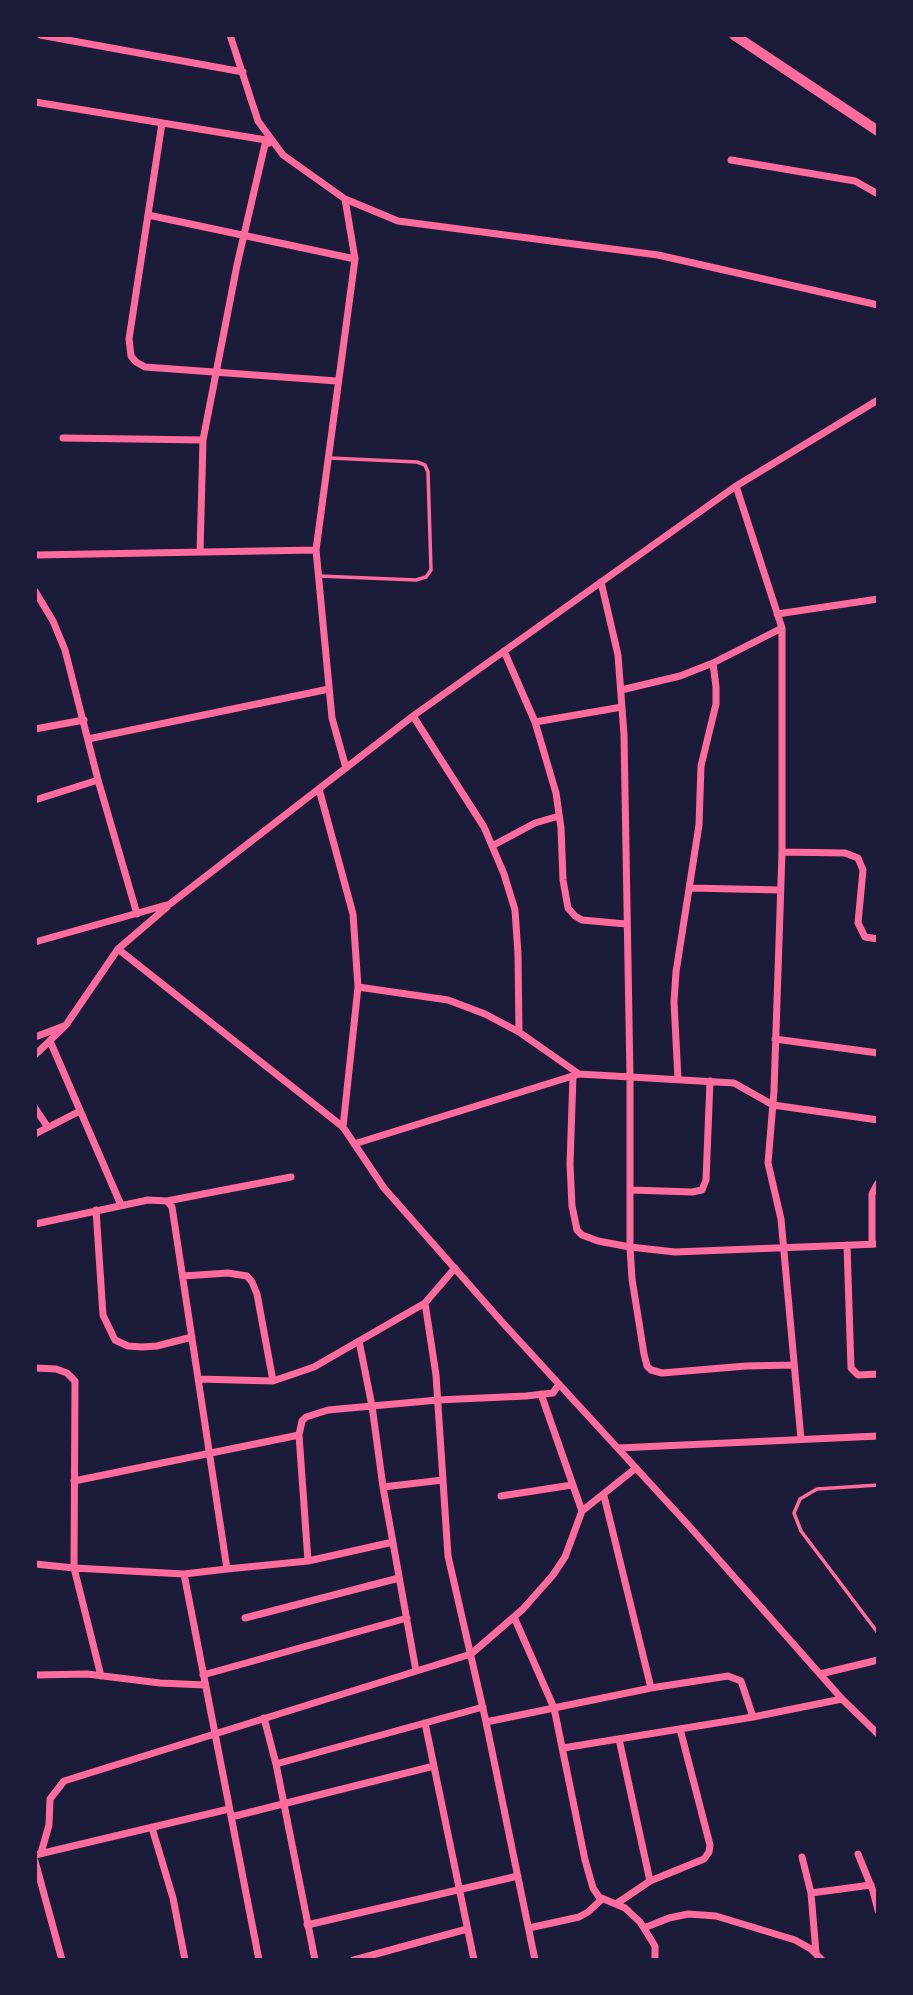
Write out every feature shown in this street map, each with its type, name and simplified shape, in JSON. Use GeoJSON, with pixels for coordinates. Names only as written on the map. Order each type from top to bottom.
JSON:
{"type":"FeatureCollection","features":[{"type":"Feature","properties":{"kind":"main road"},"geometry":{"type":"LineString","coordinates":[[734,35],[878,131]]}},
{"type":"Feature","properties":{"kind":"street"},"geometry":{"type":"LineString","coordinates":[[40,35],[243,72]]}},
{"type":"Feature","properties":{"kind":"street"},"geometry":{"type":"LineString","coordinates":[[230,35],[258,121],[283,155]]}},
{"type":"Feature","properties":{"kind":"street"},"geometry":{"type":"LineString","coordinates":[[35,102],[266,140],[345,199],[398,221],[658,255],[878,305]]}},
{"type":"Feature","properties":{"kind":"street"},"geometry":{"type":"LineString","coordinates":[[162,123],[128,339],[131,356],[145,366],[338,381]]}},
{"type":"Feature","properties":{"kind":"street"},"geometry":{"type":"LineString","coordinates":[[200,552],[203,440],[243,236],[266,140]]}},
{"type":"Feature","properties":{"kind":"street"},"geometry":{"type":"LineString","coordinates":[[731,160],[855,181],[878,194]]}},
{"type":"Feature","properties":{"kind":"street"},"geometry":{"type":"LineString","coordinates":[[345,199],[355,259],[316,550],[332,718],[346,768]]}},
{"type":"Feature","properties":{"kind":"street"},"geometry":{"type":"LineString","coordinates":[[148,215],[355,259]]}},
{"type":"Feature","properties":{"kind":"street"},"geometry":{"type":"LineString","coordinates":[[35,1055],[66,1025],[118,949],[170,904],[413,716],[504,651],[736,486],[878,400]]}},
{"type":"Feature","properties":{"kind":"street"},"geometry":{"type":"LineString","coordinates":[[63,438],[203,440]]}},
{"type":"Feature","properties":{"kind":"street"},"geometry":{"type":"LineString","coordinates":[[736,486],[782,628],[782,852],[773,1105],[768,1163],[781,1219],[801,1439]]}},
{"type":"Feature","properties":{"kind":"street"},"geometry":{"type":"LineString","coordinates":[[35,555],[316,550]]}},
{"type":"Feature","properties":{"kind":"street"},"geometry":{"type":"LineString","coordinates":[[601,582],[618,655],[622,707],[630,1077],[630,1247],[632,1279],[644,1354],[647,1366],[662,1373],[794,1365]]}},
{"type":"Feature","properties":{"kind":"street"},"geometry":{"type":"LineString","coordinates":[[36,594],[53,621],[65,650],[98,780],[137,914]]}},
{"type":"Feature","properties":{"kind":"street"},"geometry":{"type":"LineString","coordinates":[[778,614],[878,599]]}},
{"type":"Feature","properties":{"kind":"street"},"geometry":{"type":"LineString","coordinates":[[621,690],[680,676],[713,663],[782,628]]}},
{"type":"Feature","properties":{"kind":"street"},"geometry":{"type":"LineString","coordinates":[[504,651],[535,722],[556,793],[568,908],[582,920],[626,924]]}},
{"type":"Feature","properties":{"kind":"street"},"geometry":{"type":"LineString","coordinates":[[678,1079],[674,1002],[676,972],[699,825],[701,766],[716,704],[713,663]]}},
{"type":"Feature","properties":{"kind":"street"},"geometry":{"type":"LineString","coordinates":[[88,739],[329,689]]}},
{"type":"Feature","properties":{"kind":"street"},"geometry":{"type":"LineString","coordinates":[[535,722],[622,707]]}},
{"type":"Feature","properties":{"kind":"street"},"geometry":{"type":"LineString","coordinates":[[413,716],[484,827],[504,873],[515,910],[519,954],[519,1032]]}},
{"type":"Feature","properties":{"kind":"street"},"geometry":{"type":"LineString","coordinates":[[35,729],[83,720]]}},
{"type":"Feature","properties":{"kind":"street"},"geometry":{"type":"LineString","coordinates":[[35,800],[98,780]]}},
{"type":"Feature","properties":{"kind":"street"},"geometry":{"type":"LineString","coordinates":[[319,789],[353,914],[358,988],[342,1127]]}},
{"type":"Feature","properties":{"kind":"street"},"geometry":{"type":"LineString","coordinates":[[492,846],[535,823],[559,816]]}},
{"type":"Feature","properties":{"kind":"street"},"geometry":{"type":"LineString","coordinates":[[782,852],[845,853],[858,858],[863,870],[858,923],[865,937],[878,939]]}},
{"type":"Feature","properties":{"kind":"street"},"geometry":{"type":"LineString","coordinates":[[690,888],[780,890]]}},
{"type":"Feature","properties":{"kind":"street"},"geometry":{"type":"LineString","coordinates":[[35,942],[170,904]]}},
{"type":"Feature","properties":{"kind":"street"},"geometry":{"type":"LineString","coordinates":[[118,949],[342,1127],[384,1188],[842,1699],[878,1734]]}},
{"type":"Feature","properties":{"kind":"street"},"geometry":{"type":"LineString","coordinates":[[358,988],[448,1000],[485,1014],[519,1032],[576,1075]]}},
{"type":"Feature","properties":{"kind":"street"},"geometry":{"type":"LineString","coordinates":[[35,1037],[66,1025]]}},
{"type":"Feature","properties":{"kind":"street"},"geometry":{"type":"LineString","coordinates":[[775,1039],[878,1053]]}},
{"type":"Feature","properties":{"kind":"street"},"geometry":{"type":"LineString","coordinates":[[50,1041],[121,1205]]}},
{"type":"Feature","properties":{"kind":"street"},"geometry":{"type":"LineString","coordinates":[[576,1075],[569,1164],[572,1206],[577,1230],[588,1239],[675,1252],[875,1244],[872,1194],[878,1183]]}},
{"type":"Feature","properties":{"kind":"street"},"geometry":{"type":"LineString","coordinates":[[354,1144],[576,1075],[734,1083],[773,1105],[878,1120]]}},
{"type":"Feature","properties":{"kind":"street"},"geometry":{"type":"LineString","coordinates":[[630,1190],[702,1190],[706,1180],[710,1082]]}},
{"type":"Feature","properties":{"kind":"street"},"geometry":{"type":"LineString","coordinates":[[35,1108],[47,1126]]}},
{"type":"Feature","properties":{"kind":"street"},"geometry":{"type":"LineString","coordinates":[[35,1134],[80,1111]]}},
{"type":"Feature","properties":{"kind":"street"},"geometry":{"type":"LineString","coordinates":[[35,1224],[148,1200],[167,1201],[291,1177]]}},
{"type":"Feature","properties":{"kind":"street"},"geometry":{"type":"LineString","coordinates":[[167,1201],[174,1216],[227,1569]]}},
{"type":"Feature","properties":{"kind":"street"},"geometry":{"type":"LineString","coordinates":[[96,1210],[103,1315],[115,1340],[142,1348],[192,1337]]}},
{"type":"Feature","properties":{"kind":"street"},"geometry":{"type":"LineString","coordinates":[[847,1245],[851,1368],[858,1375],[878,1374]]}},
{"type":"Feature","properties":{"kind":"street"},"geometry":{"type":"LineString","coordinates":[[198,1379],[273,1381],[314,1367],[425,1303],[455,1268]]}},
{"type":"Feature","properties":{"kind":"street"},"geometry":{"type":"LineString","coordinates":[[183,1276],[228,1273],[247,1276],[257,1294],[273,1381]]}},
{"type":"Feature","properties":{"kind":"street"},"geometry":{"type":"LineString","coordinates":[[425,1303],[438,1400],[448,1556],[483,1707],[535,1960]]}},
{"type":"Feature","properties":{"kind":"street"},"geometry":{"type":"LineString","coordinates":[[359,1341],[416,1671]]}},
{"type":"Feature","properties":{"kind":"street"},"geometry":{"type":"LineString","coordinates":[[35,1368],[56,1369],[67,1373],[75,1381],[74,1568],[101,1676]]}},
{"type":"Feature","properties":{"kind":"street"},"geometry":{"type":"LineString","coordinates":[[308,1561],[299,1435],[302,1420],[315,1413],[372,1406],[553,1393],[559,1384]]}},
{"type":"Feature","properties":{"kind":"street"},"geometry":{"type":"LineString","coordinates":[[541,1394],[582,1511]]}},
{"type":"Feature","properties":{"kind":"street"},"geometry":{"type":"LineString","coordinates":[[74,1481],[299,1435]]}},
{"type":"Feature","properties":{"kind":"street"},"geometry":{"type":"LineString","coordinates":[[618,1448],[878,1436]]}},
{"type":"Feature","properties":{"kind":"street"},"geometry":{"type":"LineString","coordinates":[[38,1854],[49,1825],[50,1800],[64,1781],[471,1654],[514,1617],[553,1575],[565,1556],[582,1511],[636,1468]]}},
{"type":"Feature","properties":{"kind":"street"},"geometry":{"type":"LineString","coordinates":[[383,1487],[443,1480]]}},
{"type":"Feature","properties":{"kind":"street"},"geometry":{"type":"LineString","coordinates":[[501,1496],[572,1485]]}},
{"type":"Feature","properties":{"kind":"street"},"geometry":{"type":"LineString","coordinates":[[604,1496],[651,1688]]}},
{"type":"Feature","properties":{"kind":"street"},"geometry":{"type":"LineString","coordinates":[[35,1564],[184,1574],[308,1561],[393,1542]]}},
{"type":"Feature","properties":{"kind":"street"},"geometry":{"type":"LineString","coordinates":[[184,1574],[259,1960]]}},
{"type":"Feature","properties":{"kind":"street"},"geometry":{"type":"LineString","coordinates":[[245,1618],[399,1578]]}},
{"type":"Feature","properties":{"kind":"street"},"geometry":{"type":"LineString","coordinates":[[514,1617],[554,1708],[593,1888],[602,1899],[632,1914],[642,1925],[655,1946],[655,1960]]}},
{"type":"Feature","properties":{"kind":"street"},"geometry":{"type":"LineString","coordinates":[[203,1675],[407,1618]]}},
{"type":"Feature","properties":{"kind":"street"},"geometry":{"type":"LineString","coordinates":[[820,1674],[878,1660]]}},
{"type":"Feature","properties":{"kind":"street"},"geometry":{"type":"LineString","coordinates":[[35,1675],[87,1674],[160,1684],[205,1685]]}},
{"type":"Feature","properties":{"kind":"street"},"geometry":{"type":"LineString","coordinates":[[486,1722],[651,1688],[728,1676],[741,1681],[753,1717]]}},
{"type":"Feature","properties":{"kind":"street"},"geometry":{"type":"LineString","coordinates":[[563,1748],[753,1717],[842,1699]]}},
{"type":"Feature","properties":{"kind":"street"},"geometry":{"type":"LineString","coordinates":[[276,1764],[483,1707]]}},
{"type":"Feature","properties":{"kind":"street"},"geometry":{"type":"LineString","coordinates":[[264,1718],[276,1764],[315,1960]]}},
{"type":"Feature","properties":{"kind":"street"},"geometry":{"type":"LineString","coordinates":[[425,1723],[474,1960]]}},
{"type":"Feature","properties":{"kind":"street"},"geometry":{"type":"LineString","coordinates":[[616,1904],[650,1881],[704,1859],[709,1852],[710,1845],[680,1729]]}},
{"type":"Feature","properties":{"kind":"street"},"geometry":{"type":"LineString","coordinates":[[619,1739],[650,1881]]}},
{"type":"Feature","properties":{"kind":"street"},"geometry":{"type":"LineString","coordinates":[[38,1854],[152,1828],[284,1804],[433,1766]]}},
{"type":"Feature","properties":{"kind":"street"},"geometry":{"type":"LineString","coordinates":[[152,1828],[173,1898],[185,1960]]}},
{"type":"Feature","properties":{"kind":"street"},"geometry":{"type":"LineString","coordinates":[[858,1854],[878,1910]]}},
{"type":"Feature","properties":{"kind":"street"},"geometry":{"type":"LineString","coordinates":[[802,1857],[811,1893],[816,1954]]}},
{"type":"Feature","properties":{"kind":"street"},"geometry":{"type":"LineString","coordinates":[[35,1861],[62,1960]]}},
{"type":"Feature","properties":{"kind":"street"},"geometry":{"type":"LineString","coordinates":[[307,1925],[518,1876]]}},
{"type":"Feature","properties":{"kind":"street"},"geometry":{"type":"LineString","coordinates":[[811,1893],[871,1885]]}},
{"type":"Feature","properties":{"kind":"street"},"geometry":{"type":"LineString","coordinates":[[528,1927],[579,1917],[602,1899]]}},
{"type":"Feature","properties":{"kind":"street"},"geometry":{"type":"LineString","coordinates":[[642,1925],[688,1914],[716,1916],[795,1940],[822,1960]]}},
{"type":"Feature","properties":{"kind":"street"},"geometry":{"type":"LineString","coordinates":[[354,1960],[467,1929]]}},
{"type":"Feature","properties":{"kind":"lane"},"geometry":{"type":"LineString","coordinates":[[319,576],[416,580],[426,577],[431,570],[428,472],[425,465],[328,458]]}},
{"type":"Feature","properties":{"kind":"lane"},"geometry":{"type":"LineString","coordinates":[[878,1485],[817,1489],[800,1499],[794,1513],[801,1531],[878,1633]]}}]}
